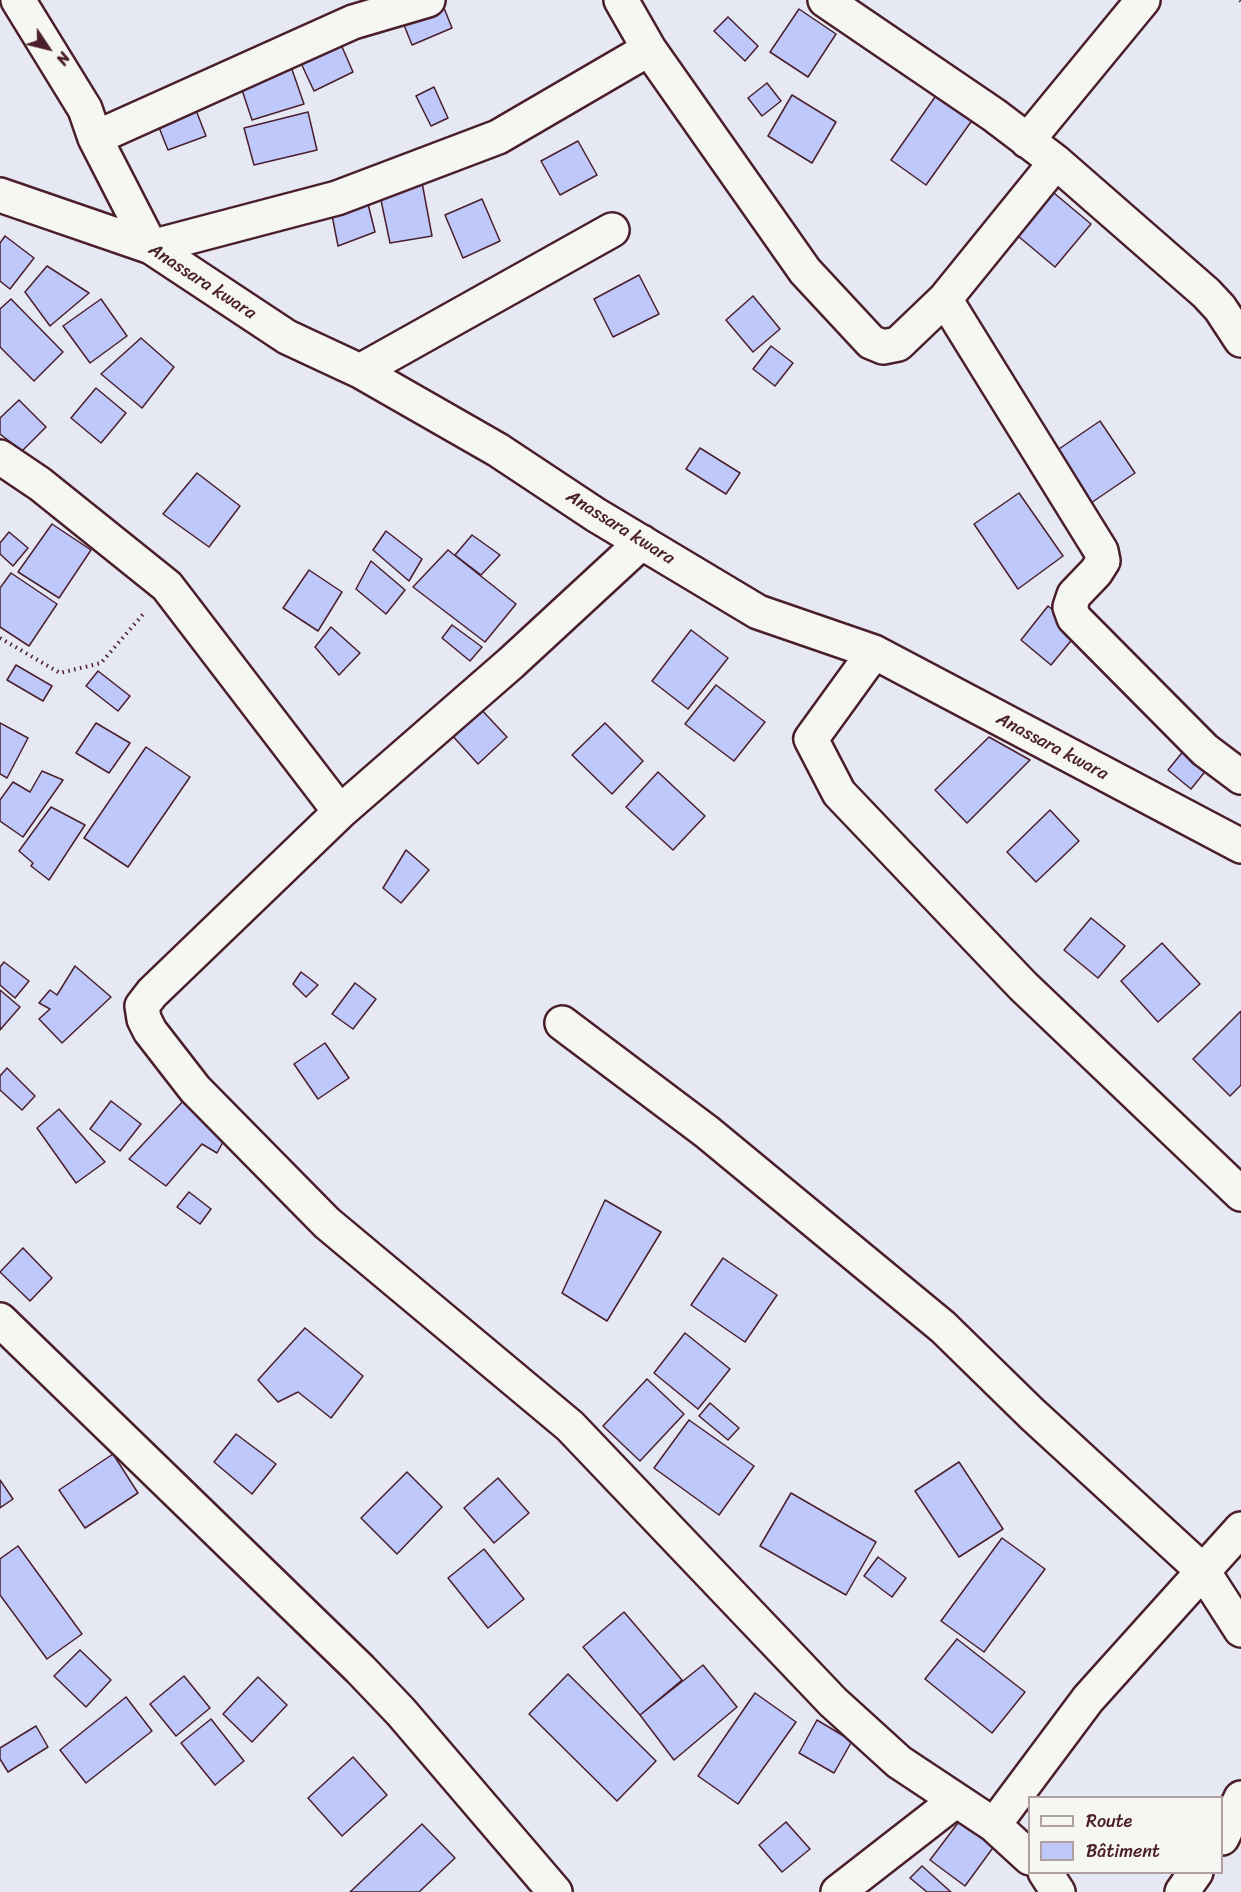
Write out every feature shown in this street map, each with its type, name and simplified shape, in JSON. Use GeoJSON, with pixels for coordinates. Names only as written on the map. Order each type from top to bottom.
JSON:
{"type":"FeatureCollection","features":[{"type":"Feature","properties":{"kind":"street"},"geometry":{"type":"LineString","coordinates":[[18,0],[85,109],[95,138],[152,247],[337,198],[498,137],[649,49]]}},
{"type":"Feature","properties":{"kind":"street"},"geometry":{"type":"LineString","coordinates":[[95,138],[353,22],[428,0]]}},
{"type":"Feature","properties":{"kind":"street"},"geometry":{"type":"LineString","coordinates":[[621,0],[649,49],[804,271],[871,342],[883,347],[898,344],[945,299],[1056,162]]}},
{"type":"Feature","properties":{"kind":"street"},"geometry":{"type":"LineString","coordinates":[[825,0],[994,115],[1056,162],[1206,293],[1220,308],[1241,340]]}},
{"type":"Feature","properties":{"kind":"street"},"geometry":{"type":"LineString","coordinates":[[1028,141],[1143,0]]}},
{"type":"Feature","properties":{"kind":"street","name":"Anassara kwara"},"geometry":{"type":"LineString","coordinates":[[4,196],[152,247],[287,338],[360,371],[498,450],[596,515],[758,612],[874,652],[1241,846]]}},
{"type":"Feature","properties":{"kind":"street"},"geometry":{"type":"LineString","coordinates":[[360,371],[612,230]]}},
{"type":"Feature","properties":{"kind":"street"},"geometry":{"type":"LineString","coordinates":[[945,299],[1101,551],[1103,561],[1096,572],[1074,595],[1070,607],[1074,618],[1205,750],[1241,777]]}},
{"type":"Feature","properties":{"kind":"street"},"geometry":{"type":"LineString","coordinates":[[0,457],[40,484],[167,586],[340,812]]}},
{"type":"Feature","properties":{"kind":"street"},"geometry":{"type":"LineString","coordinates":[[642,542],[510,663],[340,812],[152,993],[142,1006],[144,1019],[150,1031],[195,1089],[327,1222],[570,1426],[833,1701],[899,1762],[994,1825],[1028,1857]]}},
{"type":"Feature","properties":{"kind":"street"},"geometry":{"type":"LineString","coordinates":[[874,652],[811,740],[839,793],[1023,986],[1241,1194]]}},
{"type":"Feature","properties":{"kind":"street"},"geometry":{"type":"LineString","coordinates":[[562,1023],[707,1132],[943,1327],[1032,1414],[1203,1571],[1241,1629]]}},
{"type":"Feature","properties":{"kind":"street"},"geometry":{"type":"LineString","coordinates":[[3,1329],[351,1660],[401,1712],[555,1892]]}},
{"type":"Feature","properties":{"kind":"street"},"geometry":{"type":"LineString","coordinates":[[994,1825],[1088,1699],[1241,1529]]}},
{"type":"Feature","properties":{"kind":"street"},"geometry":{"type":"LineString","coordinates":[[1223,1834],[1241,1798]]}},
{"type":"Feature","properties":{"kind":"street"},"geometry":{"type":"LineString","coordinates":[[838,1892],[955,1801]]}},
{"type":"Feature","properties":{"kind":"street"},"geometry":{"type":"LineString","coordinates":[[1046,1874],[1058,1892]]}},
{"type":"Feature","properties":{"kind":"street"},"geometry":{"type":"LineString","coordinates":[[1182,1892],[1195,1874]]}},
{"type":"Feature","properties":{"kind":"path"},"geometry":{"type":"LineString","coordinates":[[0,638],[60,673],[82,669],[101,663],[167,586]]}},
{"type":"Feature","properties":{"kind":"building"},"geometry":{"type":"Polygon","coordinates":[[[444,8],[452,28],[412,45],[404,25],[444,8]]]}},
{"type":"Feature","properties":{"kind":"building"},"geometry":{"type":"Polygon","coordinates":[[[799,9],[836,34],[808,77],[770,52],[799,9]]]}},
{"type":"Feature","properties":{"kind":"building"},"geometry":{"type":"Polygon","coordinates":[[[728,17],[758,46],[745,61],[714,31],[728,17]]]}},
{"type":"Feature","properties":{"kind":"building"},"geometry":{"type":"Polygon","coordinates":[[[339,40],[353,72],[314,91],[299,59],[339,40]]]}},
{"type":"Feature","properties":{"kind":"building"},"geometry":{"type":"Polygon","coordinates":[[[289,61],[304,104],[252,120],[240,84],[289,61]]]}},
{"type":"Feature","properties":{"kind":"building"},"geometry":{"type":"Polygon","coordinates":[[[767,83],[781,101],[762,116],[748,98],[767,83]]]}},
{"type":"Feature","properties":{"kind":"building"},"geometry":{"type":"Polygon","coordinates":[[[434,87],[448,118],[431,126],[416,96],[434,87]]]}},
{"type":"Feature","properties":{"kind":"building"},"geometry":{"type":"Polygon","coordinates":[[[942,87],[978,112],[926,185],[891,160],[942,87]]]}},
{"type":"Feature","properties":{"kind":"building"},"geometry":{"type":"Polygon","coordinates":[[[792,95],[836,122],[812,163],[768,136],[792,95]]]}},
{"type":"Feature","properties":{"kind":"building"},"geometry":{"type":"Polygon","coordinates":[[[194,105],[206,136],[168,150],[156,120],[194,105]]]}},
{"type":"Feature","properties":{"kind":"building"},"geometry":{"type":"Polygon","coordinates":[[[308,112],[317,150],[254,165],[244,128],[308,112]]]}},
{"type":"Feature","properties":{"kind":"building"},"geometry":{"type":"Polygon","coordinates":[[[578,141],[597,175],[560,195],[541,161],[578,141]]]}},
{"type":"Feature","properties":{"kind":"building"},"geometry":{"type":"Polygon","coordinates":[[[421,177],[432,236],[390,243],[378,186],[421,177]]]}},
{"type":"Feature","properties":{"kind":"building"},"geometry":{"type":"Polygon","coordinates":[[[1048,188],[1091,224],[1055,267],[1012,231],[1048,188]]]}},
{"type":"Feature","properties":{"kind":"building"},"geometry":{"type":"Polygon","coordinates":[[[482,199],[500,241],[463,258],[445,215],[482,199]]]}},
{"type":"Feature","properties":{"kind":"building"},"geometry":{"type":"Polygon","coordinates":[[[367,200],[375,232],[338,246],[331,210],[367,200]]]}},
{"type":"Feature","properties":{"kind":"building"},"geometry":{"type":"Polygon","coordinates":[[[5,236],[34,258],[10,289],[0,281],[0,243],[5,236]]]}},
{"type":"Feature","properties":{"kind":"building"},"geometry":{"type":"Polygon","coordinates":[[[47,266],[89,293],[50,326],[25,292],[47,266]]]}},
{"type":"Feature","properties":{"kind":"building"},"geometry":{"type":"Polygon","coordinates":[[[639,275],[659,314],[613,337],[594,299],[639,275]]]}},
{"type":"Feature","properties":{"kind":"building"},"geometry":{"type":"Polygon","coordinates":[[[753,296],[780,329],[753,352],[726,320],[753,296]]]}},
{"type":"Feature","properties":{"kind":"building"},"geometry":{"type":"Polygon","coordinates":[[[11,299],[63,352],[34,381],[0,347],[0,309],[11,299]]]}},
{"type":"Feature","properties":{"kind":"building"},"geometry":{"type":"Polygon","coordinates":[[[101,299],[127,336],[90,363],[63,326],[101,299]]]}},
{"type":"Feature","properties":{"kind":"building"},"geometry":{"type":"Polygon","coordinates":[[[141,338],[174,367],[142,408],[101,374],[141,338]]]}},
{"type":"Feature","properties":{"kind":"building"},"geometry":{"type":"Polygon","coordinates":[[[771,346],[793,363],[775,386],[753,369],[771,346]]]}},
{"type":"Feature","properties":{"kind":"building"},"geometry":{"type":"Polygon","coordinates":[[[96,388],[126,413],[101,443],[71,418],[96,388]]]}},
{"type":"Feature","properties":{"kind":"building"},"geometry":{"type":"Polygon","coordinates":[[[19,400],[46,427],[22,451],[0,434],[0,418],[19,400]]]}},
{"type":"Feature","properties":{"kind":"building"},"geometry":{"type":"Polygon","coordinates":[[[1100,421],[1135,473],[1091,503],[1056,451],[1100,421]]]}},
{"type":"Feature","properties":{"kind":"building"},"geometry":{"type":"Polygon","coordinates":[[[700,448],[740,473],[726,494],[686,469],[700,448]]]}},
{"type":"Feature","properties":{"kind":"building"},"geometry":{"type":"Polygon","coordinates":[[[197,473],[240,506],[209,547],[163,514],[197,473]]]}},
{"type":"Feature","properties":{"kind":"building"},"geometry":{"type":"Polygon","coordinates":[[[1019,493],[1063,556],[1018,589],[974,524],[1019,493]]]}},
{"type":"Feature","properties":{"kind":"building"},"geometry":{"type":"Polygon","coordinates":[[[52,524],[91,550],[59,598],[18,572],[52,524]]]}},
{"type":"Feature","properties":{"kind":"building"},"geometry":{"type":"Polygon","coordinates":[[[386,531],[422,559],[409,581],[373,550],[386,531]]]}},
{"type":"Feature","properties":{"kind":"building"},"geometry":{"type":"Polygon","coordinates":[[[9,532],[28,548],[13,566],[0,554],[0,543],[9,532]]]}},
{"type":"Feature","properties":{"kind":"building"},"geometry":{"type":"Polygon","coordinates":[[[472,535],[500,555],[481,575],[455,555],[472,535]]]}},
{"type":"Feature","properties":{"kind":"building"},"geometry":{"type":"Polygon","coordinates":[[[448,550],[516,604],[485,642],[413,587],[448,550]]]}},
{"type":"Feature","properties":{"kind":"building"},"geometry":{"type":"Polygon","coordinates":[[[371,561],[405,590],[386,614],[356,589],[371,561]]]}},
{"type":"Feature","properties":{"kind":"building"},"geometry":{"type":"Polygon","coordinates":[[[309,570],[342,592],[318,631],[283,608],[309,570]]]}},
{"type":"Feature","properties":{"kind":"building"},"geometry":{"type":"Polygon","coordinates":[[[11,573],[57,604],[29,646],[0,627],[0,588],[11,573]]]}},
{"type":"Feature","properties":{"kind":"building"},"geometry":{"type":"Polygon","coordinates":[[[1048,606],[1079,631],[1051,665],[1021,640],[1048,606]]]}},
{"type":"Feature","properties":{"kind":"building"},"geometry":{"type":"Polygon","coordinates":[[[452,625],[482,647],[470,661],[442,638],[452,625]]]}},
{"type":"Feature","properties":{"kind":"building"},"geometry":{"type":"Polygon","coordinates":[[[331,627],[360,653],[339,675],[315,647],[331,627]]]}},
{"type":"Feature","properties":{"kind":"building"},"geometry":{"type":"Polygon","coordinates":[[[691,630],[728,658],[688,709],[652,681],[691,630]]]}},
{"type":"Feature","properties":{"kind":"building"},"geometry":{"type":"Polygon","coordinates":[[[16,665],[52,686],[43,701],[7,680],[16,665]]]}},
{"type":"Feature","properties":{"kind":"building"},"geometry":{"type":"Polygon","coordinates":[[[98,671],[130,696],[118,711],[86,686],[98,671]]]}},
{"type":"Feature","properties":{"kind":"building"},"geometry":{"type":"Polygon","coordinates":[[[716,685],[765,722],[734,761],[685,724],[716,685]]]}},
{"type":"Feature","properties":{"kind":"building"},"geometry":{"type":"Polygon","coordinates":[[[478,706],[507,737],[478,764],[450,733],[478,706]]]}},
{"type":"Feature","properties":{"kind":"building"},"geometry":{"type":"Polygon","coordinates":[[[0,723],[28,738],[7,778],[0,774],[0,723]]]}},
{"type":"Feature","properties":{"kind":"building"},"geometry":{"type":"Polygon","coordinates":[[[96,723],[130,743],[109,773],[76,753],[96,723]]]}},
{"type":"Feature","properties":{"kind":"building"},"geometry":{"type":"Polygon","coordinates":[[[605,723],[643,761],[612,794],[572,755],[605,723]]]}},
{"type":"Feature","properties":{"kind":"building"},"geometry":{"type":"Polygon","coordinates":[[[989,737],[1030,760],[967,823],[935,790],[989,737]]]}},
{"type":"Feature","properties":{"kind":"building"},"geometry":{"type":"Polygon","coordinates":[[[1189,744],[1212,763],[1191,789],[1168,770],[1189,744]]]}},
{"type":"Feature","properties":{"kind":"building"},"geometry":{"type":"Polygon","coordinates":[[[146,747],[190,777],[128,867],[84,838],[146,747]]]}},
{"type":"Feature","properties":{"kind":"building"},"geometry":{"type":"Polygon","coordinates":[[[42,771],[63,780],[23,837],[0,821],[0,800],[13,782],[30,792],[42,771]]]}},
{"type":"Feature","properties":{"kind":"building"},"geometry":{"type":"Polygon","coordinates":[[[658,772],[705,816],[673,850],[626,807],[658,772]]]}},
{"type":"Feature","properties":{"kind":"building"},"geometry":{"type":"Polygon","coordinates":[[[51,807],[85,825],[49,880],[31,866],[33,863],[19,851],[51,807]]]}},
{"type":"Feature","properties":{"kind":"building"},"geometry":{"type":"Polygon","coordinates":[[[1050,810],[1079,841],[1036,882],[1007,852],[1050,810]]]}},
{"type":"Feature","properties":{"kind":"building"},"geometry":{"type":"Polygon","coordinates":[[[406,850],[429,870],[401,903],[383,888],[406,850]]]}},
{"type":"Feature","properties":{"kind":"building"},"geometry":{"type":"Polygon","coordinates":[[[1091,918],[1125,946],[1098,978],[1064,950],[1091,918]]]}},
{"type":"Feature","properties":{"kind":"building"},"geometry":{"type":"Polygon","coordinates":[[[1162,943],[1200,984],[1158,1022],[1121,981],[1162,943]]]}},
{"type":"Feature","properties":{"kind":"building"},"geometry":{"type":"Polygon","coordinates":[[[4,962],[29,981],[15,998],[0,985],[0,967],[4,962]]]}},
{"type":"Feature","properties":{"kind":"building"},"geometry":{"type":"Polygon","coordinates":[[[75,966],[111,997],[62,1043],[39,1019],[50,1009],[39,1003],[50,990],[57,995],[75,966]]]}},
{"type":"Feature","properties":{"kind":"building"},"geometry":{"type":"Polygon","coordinates":[[[301,972],[318,985],[306,997],[293,984],[301,972]]]}},
{"type":"Feature","properties":{"kind":"building"},"geometry":{"type":"Polygon","coordinates":[[[355,983],[376,999],[353,1029],[332,1014],[355,983]]]}},
{"type":"Feature","properties":{"kind":"building"},"geometry":{"type":"Polygon","coordinates":[[[0,990],[20,1007],[0,1030],[0,990]]]}},
{"type":"Feature","properties":{"kind":"building"},"geometry":{"type":"Polygon","coordinates":[[[1241,1011],[1241,1085],[1230,1096],[1193,1059],[1241,1011]]]}},
{"type":"Feature","properties":{"kind":"building"},"geometry":{"type":"Polygon","coordinates":[[[325,1043],[349,1078],[318,1099],[294,1064],[325,1043]]]}},
{"type":"Feature","properties":{"kind":"building"},"geometry":{"type":"Polygon","coordinates":[[[7,1068],[35,1096],[22,1110],[0,1090],[0,1076],[7,1068]]]}},
{"type":"Feature","properties":{"kind":"building"},"geometry":{"type":"Polygon","coordinates":[[[186,1098],[213,1119],[208,1127],[223,1142],[217,1153],[202,1144],[166,1186],[129,1159],[186,1098]]]}},
{"type":"Feature","properties":{"kind":"building"},"geometry":{"type":"Polygon","coordinates":[[[111,1101],[141,1124],[120,1151],[90,1129],[111,1101]]]}},
{"type":"Feature","properties":{"kind":"building"},"geometry":{"type":"Polygon","coordinates":[[[59,1109],[105,1162],[76,1183],[37,1128],[59,1109]]]}},
{"type":"Feature","properties":{"kind":"building"},"geometry":{"type":"Polygon","coordinates":[[[189,1192],[211,1209],[200,1224],[177,1207],[189,1192]]]}},
{"type":"Feature","properties":{"kind":"building"},"geometry":{"type":"Polygon","coordinates":[[[605,1200],[661,1232],[607,1321],[562,1293],[605,1200]]]}},
{"type":"Feature","properties":{"kind":"building"},"geometry":{"type":"Polygon","coordinates":[[[23,1248],[52,1278],[30,1301],[0,1272],[23,1248]]]}},
{"type":"Feature","properties":{"kind":"building"},"geometry":{"type":"Polygon","coordinates":[[[723,1258],[777,1295],[745,1342],[691,1305],[723,1258]]]}},
{"type":"Feature","properties":{"kind":"building"},"geometry":{"type":"Polygon","coordinates":[[[305,1328],[363,1376],[331,1418],[298,1392],[278,1402],[258,1380],[305,1328]]]}},
{"type":"Feature","properties":{"kind":"building"},"geometry":{"type":"Polygon","coordinates":[[[685,1333],[730,1369],[698,1409],[654,1373],[685,1333]]]}},
{"type":"Feature","properties":{"kind":"building"},"geometry":{"type":"Polygon","coordinates":[[[647,1379],[684,1414],[640,1461],[603,1426],[647,1379]]]}},
{"type":"Feature","properties":{"kind":"building"},"geometry":{"type":"Polygon","coordinates":[[[710,1403],[739,1428],[728,1440],[699,1416],[710,1403]]]}},
{"type":"Feature","properties":{"kind":"building"},"geometry":{"type":"Polygon","coordinates":[[[689,1420],[754,1466],[719,1515],[654,1468],[689,1420]]]}},
{"type":"Feature","properties":{"kind":"building"},"geometry":{"type":"Polygon","coordinates":[[[236,1434],[276,1464],[252,1494],[214,1462],[236,1434]]]}},
{"type":"Feature","properties":{"kind":"building"},"geometry":{"type":"Polygon","coordinates":[[[113,1454],[138,1493],[85,1528],[59,1490],[113,1454]]]}},
{"type":"Feature","properties":{"kind":"building"},"geometry":{"type":"Polygon","coordinates":[[[959,1462],[1003,1529],[959,1557],[915,1491],[959,1462]]]}},
{"type":"Feature","properties":{"kind":"building"},"geometry":{"type":"Polygon","coordinates":[[[407,1472],[442,1507],[397,1554],[361,1518],[407,1472]]]}},
{"type":"Feature","properties":{"kind":"building"},"geometry":{"type":"Polygon","coordinates":[[[498,1478],[529,1513],[494,1543],[464,1508],[498,1478]]]}},
{"type":"Feature","properties":{"kind":"building"},"geometry":{"type":"Polygon","coordinates":[[[0,1480],[13,1499],[0,1508],[0,1480]]]}},
{"type":"Feature","properties":{"kind":"building"},"geometry":{"type":"Polygon","coordinates":[[[791,1493],[876,1542],[846,1595],[760,1546],[791,1493]]]}},
{"type":"Feature","properties":{"kind":"building"},"geometry":{"type":"Polygon","coordinates":[[[1002,1538],[1045,1569],[984,1652],[941,1621],[1002,1538]]]}},
{"type":"Feature","properties":{"kind":"building"},"geometry":{"type":"Polygon","coordinates":[[[18,1546],[82,1634],[47,1659],[0,1595],[0,1559],[18,1546]]]}},
{"type":"Feature","properties":{"kind":"building"},"geometry":{"type":"Polygon","coordinates":[[[484,1549],[524,1599],[488,1628],[448,1578],[484,1549]]]}},
{"type":"Feature","properties":{"kind":"building"},"geometry":{"type":"Polygon","coordinates":[[[878,1557],[906,1578],[892,1597],[864,1576],[878,1557]]]}},
{"type":"Feature","properties":{"kind":"building"},"geometry":{"type":"Polygon","coordinates":[[[624,1612],[682,1680],[640,1715],[583,1647],[624,1612]]]}},
{"type":"Feature","properties":{"kind":"building"},"geometry":{"type":"Polygon","coordinates":[[[957,1639],[1025,1692],[992,1733],[925,1679],[957,1639]]]}},
{"type":"Feature","properties":{"kind":"building"},"geometry":{"type":"Polygon","coordinates":[[[80,1650],[111,1680],[86,1707],[54,1676],[80,1650]]]}},
{"type":"Feature","properties":{"kind":"building"},"geometry":{"type":"Polygon","coordinates":[[[703,1665],[737,1707],[674,1760],[640,1715],[703,1665]]]}},
{"type":"Feature","properties":{"kind":"building"},"geometry":{"type":"Polygon","coordinates":[[[568,1674],[656,1761],[617,1801],[529,1714],[568,1674]]]}},
{"type":"Feature","properties":{"kind":"building"},"geometry":{"type":"Polygon","coordinates":[[[184,1676],[210,1708],[176,1736],[150,1704],[184,1676]]]}},
{"type":"Feature","properties":{"kind":"building"},"geometry":{"type":"Polygon","coordinates":[[[258,1677],[287,1705],[252,1742],[223,1714],[258,1677]]]}},
{"type":"Feature","properties":{"kind":"building"},"geometry":{"type":"Polygon","coordinates":[[[755,1693],[796,1722],[738,1804],[698,1776],[755,1693]]]}},
{"type":"Feature","properties":{"kind":"building"},"geometry":{"type":"Polygon","coordinates":[[[126,1697],[152,1731],[86,1783],[60,1750],[126,1697]]]}},
{"type":"Feature","properties":{"kind":"building"},"geometry":{"type":"Polygon","coordinates":[[[211,1719],[244,1761],[215,1785],[181,1743],[211,1719]]]}},
{"type":"Feature","properties":{"kind":"building"},"geometry":{"type":"Polygon","coordinates":[[[817,1720],[852,1741],[834,1773],[799,1753],[817,1720]]]}},
{"type":"Feature","properties":{"kind":"building"},"geometry":{"type":"Polygon","coordinates":[[[36,1726],[48,1747],[8,1772],[0,1759],[0,1748],[36,1726]]]}},
{"type":"Feature","properties":{"kind":"building"},"geometry":{"type":"Polygon","coordinates":[[[353,1757],[387,1795],[342,1836],[308,1798],[353,1757]]]}},
{"type":"Feature","properties":{"kind":"building"},"geometry":{"type":"Polygon","coordinates":[[[961,1819],[995,1845],[965,1886],[930,1860],[961,1819]]]}},
{"type":"Feature","properties":{"kind":"building"},"geometry":{"type":"Polygon","coordinates":[[[786,1822],[810,1849],[782,1872],[759,1845],[786,1822]]]}},
{"type":"Feature","properties":{"kind":"building"},"geometry":{"type":"Polygon","coordinates":[[[422,1824],[455,1858],[419,1892],[350,1892],[422,1824]]]}},
{"type":"Feature","properties":{"kind":"building"},"geometry":{"type":"Polygon","coordinates":[[[922,1866],[951,1892],[927,1892],[910,1878],[922,1866]]]}}]}
